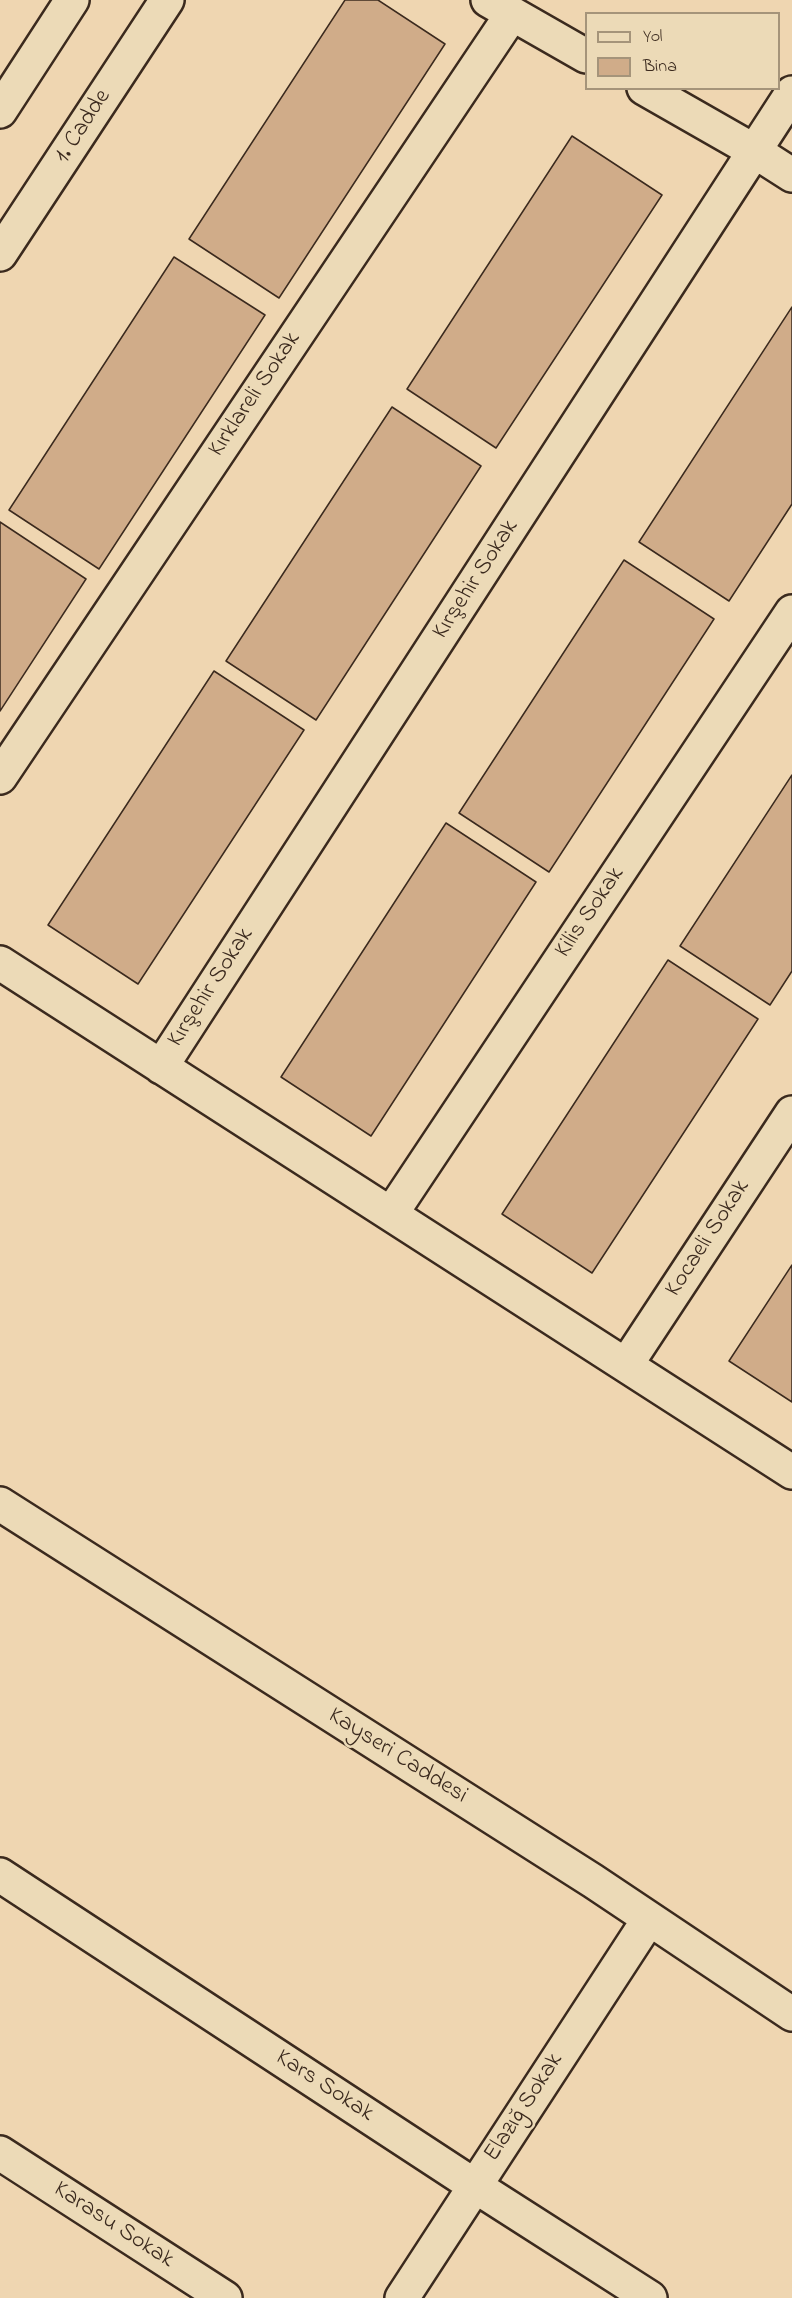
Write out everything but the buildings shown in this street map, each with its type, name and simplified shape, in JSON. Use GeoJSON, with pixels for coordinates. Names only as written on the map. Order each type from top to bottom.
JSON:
{"type":"FeatureCollection","features":[{"type":"Feature","properties":{"kind":"street"},"geometry":{"type":"LineString","coordinates":[[0,111],[72,0]]}},
{"type":"Feature","properties":{"kind":"street","name":"1. Cadde"},"geometry":{"type":"LineString","coordinates":[[0,254],[167,0]]}},
{"type":"Feature","properties":{"kind":"street"},"geometry":{"type":"LineString","coordinates":[[500,7],[585,55]]}},
{"type":"Feature","properties":{"kind":"street","name":"Kırklareli Sokak"},"geometry":{"type":"LineString","coordinates":[[0,777],[500,7]]}},
{"type":"Feature","properties":{"kind":"street"},"geometry":{"type":"LineString","coordinates":[[648,90],[792,175]]}},
{"type":"Feature","properties":{"kind":"street","name":"Kırşehir Sokak"},"geometry":{"type":"LineString","coordinates":[[161,1066],[756,152],[792,93]]}},
{"type":"Feature","properties":{"kind":"street","name":"Kilis Sokak"},"geometry":{"type":"LineString","coordinates":[[391,1214],[792,612]]}},
{"type":"Feature","properties":{"kind":"street"},"geometry":{"type":"LineString","coordinates":[[0,963],[792,1472]]}},
{"type":"Feature","properties":{"kind":"street","name":"Kocaeli Sokak"},"geometry":{"type":"LineString","coordinates":[[626,1365],[792,1113]]}},
{"type":"Feature","properties":{"kind":"street","name":"Kayseri Caddesi"},"geometry":{"type":"LineString","coordinates":[[0,1504],[649,1919],[792,2014]]}},
{"type":"Feature","properties":{"kind":"street","name":"Kars Sokak"},"geometry":{"type":"LineString","coordinates":[[0,1875],[650,2298]]}},
{"type":"Feature","properties":{"kind":"street","name":"Elazığ Sokak"},"geometry":{"type":"LineString","coordinates":[[402,2298],[649,1919]]}},
{"type":"Feature","properties":{"kind":"street","name":"Karasu Sokak"},"geometry":{"type":"LineString","coordinates":[[0,2153],[225,2298]]}}]}
